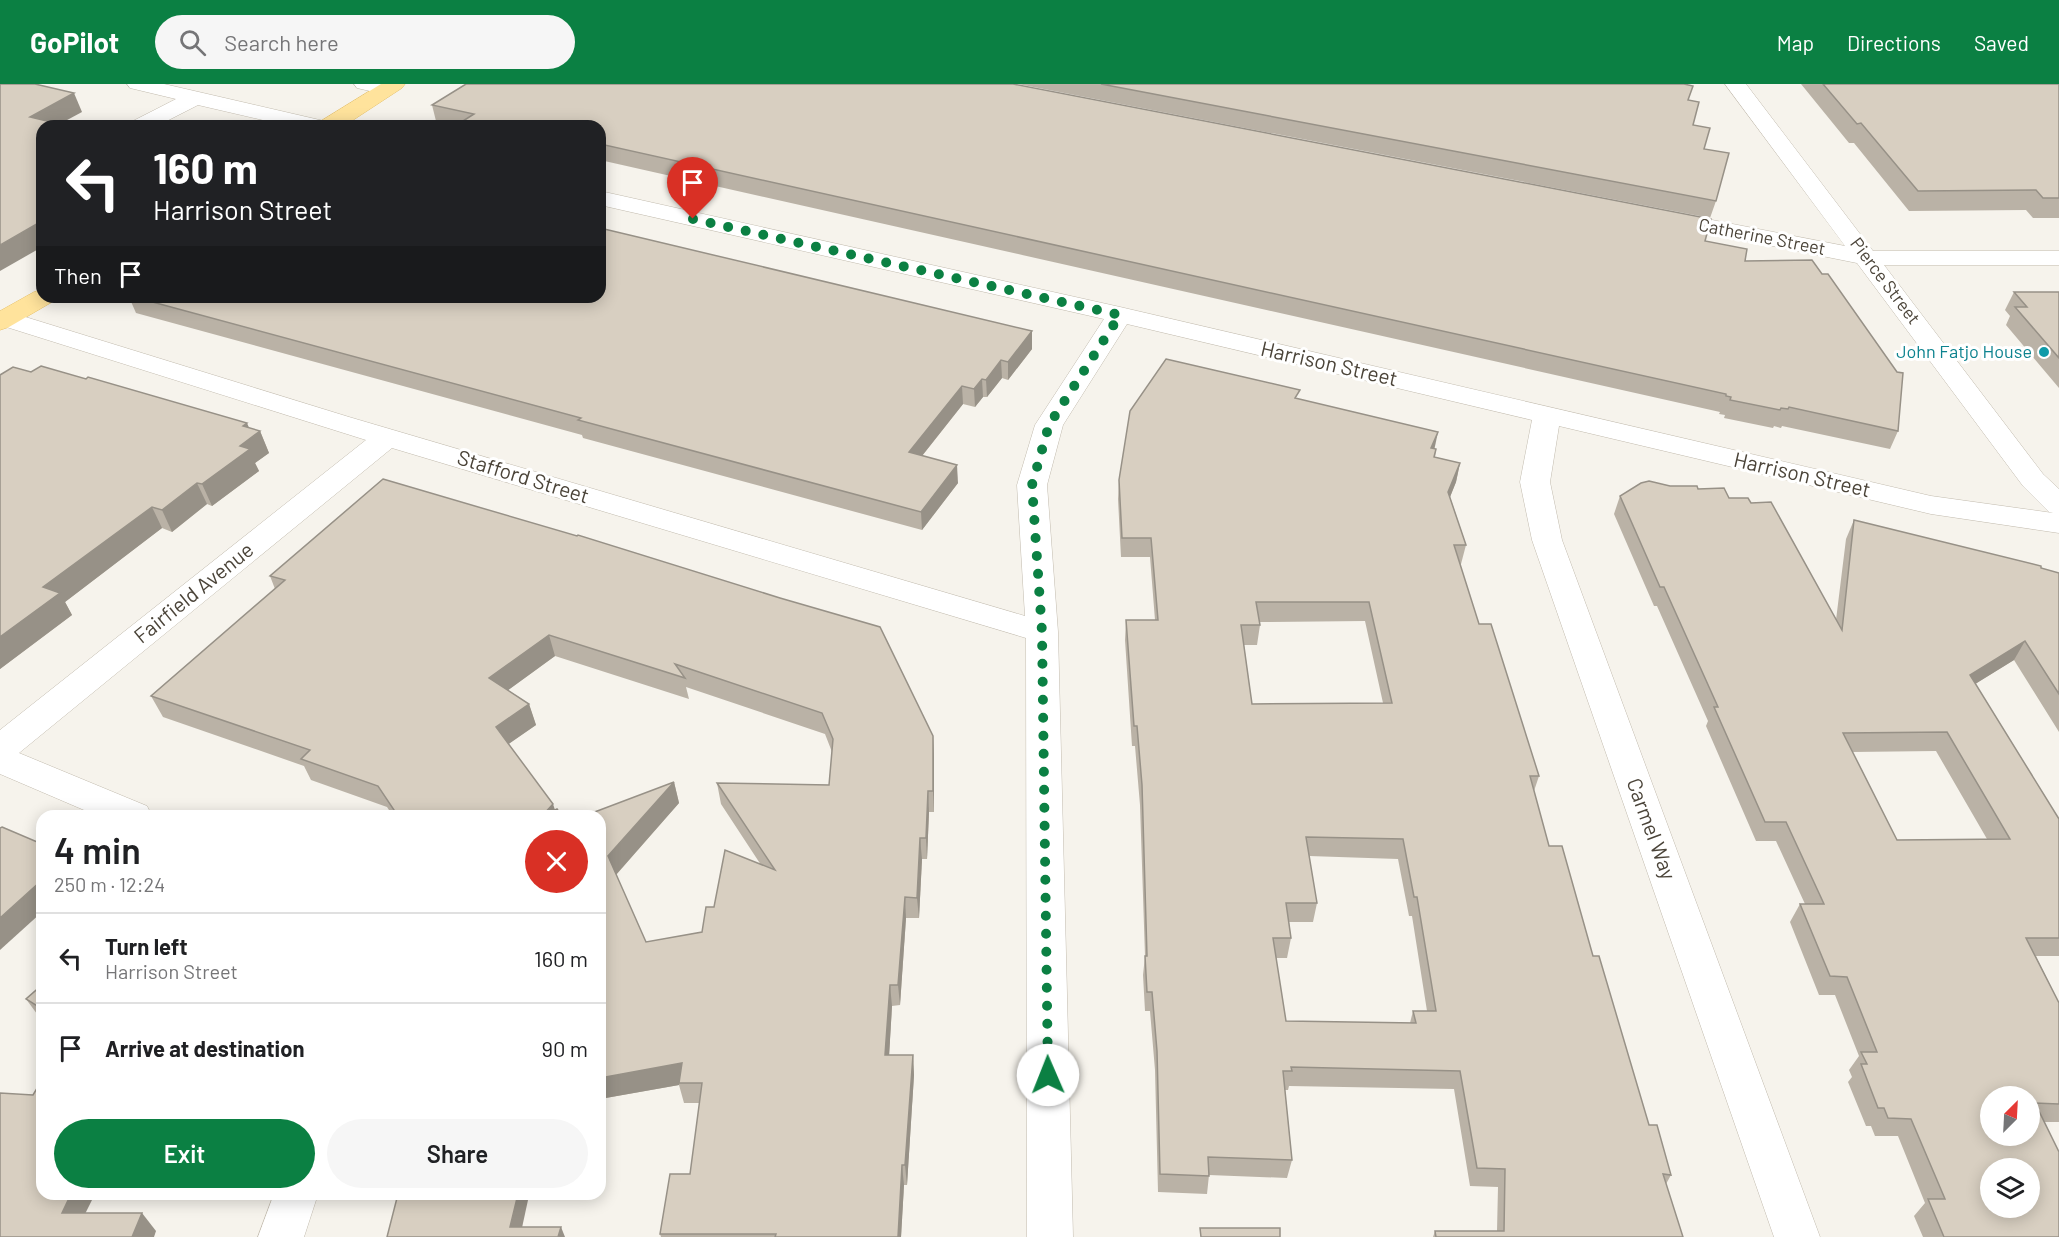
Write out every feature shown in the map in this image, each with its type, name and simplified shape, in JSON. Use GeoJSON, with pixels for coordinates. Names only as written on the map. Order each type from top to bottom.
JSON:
{"type":"FeatureCollection","features":[{"type":"Feature","properties":{"kind":"main road"},"geometry":{"type":"LineString","coordinates":[[339,120],[391,87]]}},
{"type":"Feature","properties":{"kind":"main road"},"geometry":{"type":"LineString","coordinates":[[3,320],[36,301]]}},
{"type":"Feature","properties":{"kind":"street"},"geometry":{"type":"LineString","coordinates":[[137,84],[290,120]]}},
{"type":"Feature","properties":{"kind":"street"},"geometry":{"type":"LineString","coordinates":[[364,84],[391,87]]}},
{"type":"Feature","properties":{"kind":"street","name":"Pierce Street"},"geometry":{"type":"LineString","coordinates":[[1735,84],[2033,480],[2059,505]]}},
{"type":"Feature","properties":{"kind":"street"},"geometry":{"type":"LineString","coordinates":[[153,120],[195,98]]}},
{"type":"Feature","properties":{"kind":"street","name":"Harrison Street"},"geometry":{"type":"LineString","coordinates":[[606,199],[1120,315],[1930,505],[2059,523]]}},
{"type":"Feature","properties":{"kind":"street","name":"Catherine Street"},"geometry":{"type":"LineString","coordinates":[[1640,213],[1867,258],[2059,258]]}},
{"type":"Feature","properties":{"kind":"street"},"geometry":{"type":"LineString","coordinates":[[1050,1237],[1042,632],[1032,485],[1049,425],[1120,315]]}},
{"type":"Feature","properties":{"kind":"street","name":"Stafford Street"},"geometry":{"type":"LineString","coordinates":[[3,320],[1042,632]]}},
{"type":"Feature","properties":{"kind":"street","name":"Carmel Way"},"geometry":{"type":"LineString","coordinates":[[1547,415],[1535,482],[1547,540],[1797,1237]]}},
{"type":"Feature","properties":{"kind":"street","name":"Fairfield Avenue"},"geometry":{"type":"LineString","coordinates":[[0,748],[388,437]]}},
{"type":"Feature","properties":{"kind":"street"},"geometry":{"type":"LineString","coordinates":[[0,759],[120,810]]}},
{"type":"Feature","properties":{"kind":"street"},"geometry":{"type":"LineString","coordinates":[[281,1237],[294,1200]]}},
{"type":"Feature","properties":{"kind":"building"},"geometry":{"type":"Polygon","coordinates":[[[0,84],[35,84],[74,93],[30,117],[43,120],[36,120],[36,224],[0,245],[0,84]]]}},
{"type":"Feature","properties":{"kind":"building"},"geometry":{"type":"Polygon","coordinates":[[[466,84],[1013,84],[1711,219],[1705,241],[1747,249],[1745,261],[1812,260],[1822,274],[1828,274],[1897,372],[1903,373],[1898,431],[1789,407],[1780,410],[1730,400],[1731,397],[1726,394],[606,145],[606,120],[464,120],[474,114],[432,105],[466,84]]]}},
{"type":"Feature","properties":{"kind":"building"},"geometry":{"type":"Polygon","coordinates":[[[1101,84],[1684,84],[1693,86],[1688,100],[1699,102],[1693,125],[1710,128],[1704,149],[1729,153],[1716,201],[1101,84]]]}},
{"type":"Feature","properties":{"kind":"building"},"geometry":{"type":"Polygon","coordinates":[[[1823,84],[2059,84],[2059,198],[2043,198],[2036,190],[1918,191],[1861,123],[1857,124],[1823,84]]]}},
{"type":"Feature","properties":{"kind":"building"},"geometry":{"type":"Polygon","coordinates":[[[606,229],[1032,331],[1008,362],[1001,360],[986,380],[982,379],[974,389],[962,386],[909,452],[957,465],[921,512],[578,420],[581,418],[156,303],[606,303],[606,229]]]}},
{"type":"Feature","properties":{"kind":"building"},"geometry":{"type":"Polygon","coordinates":[[[2014,292],[2059,292],[2059,358],[2015,307],[2027,307],[2014,292]]]}},
{"type":"Feature","properties":{"kind":"building"},"geometry":{"type":"Polygon","coordinates":[[[1166,359],[1300,390],[1295,398],[1438,432],[1431,448],[1436,449],[1434,457],[1460,463],[1448,492],[1466,545],[1454,545],[1479,624],[1491,624],[1539,776],[1530,776],[1549,846],[1562,846],[1593,956],[1599,956],[1649,1125],[1657,1125],[1671,1175],[1663,1174],[1683,1237],[1436,1237],[1435,1231],[1504,1231],[1505,1169],[1477,1168],[1460,1071],[1291,1067],[1292,1071],[1283,1071],[1292,1160],[1208,1157],[1209,1176],[1160,1174],[1157,1051],[1152,992],[1147,992],[1145,956],[1147,956],[1142,785],[1137,726],[1134,726],[1126,620],[1158,620],[1151,538],[1122,538],[1119,480],[1130,411],[1166,359]],[[1256,602],[1260,625],[1241,625],[1252,704],[1392,703],[1369,602],[1256,602]],[[1306,837],[1317,903],[1286,903],[1291,938],[1273,938],[1286,1021],[1416,1023],[1413,1011],[1436,1011],[1417,897],[1414,897],[1403,839],[1306,837]]]}},
{"type":"Feature","properties":{"kind":"building"},"geometry":{"type":"Polygon","coordinates":[[[41,366],[86,379],[88,377],[247,423],[243,426],[260,431],[240,446],[250,449],[202,484],[197,483],[162,510],[152,507],[43,587],[60,593],[0,637],[0,375],[13,367],[31,372],[41,366]]]}},
{"type":"Feature","properties":{"kind":"building"},"geometry":{"type":"Polygon","coordinates":[[[383,479],[578,535],[880,627],[933,736],[933,791],[928,791],[926,838],[920,838],[917,898],[905,897],[898,985],[890,985],[885,1055],[913,1055],[905,1165],[902,1165],[898,1237],[660,1234],[670,1174],[690,1174],[702,1083],[679,1083],[682,1063],[606,1077],[606,810],[600,810],[674,782],[608,856],[646,942],[702,932],[706,907],[714,907],[725,850],[775,870],[717,783],[829,785],[833,739],[822,713],[675,664],[685,678],[549,635],[489,678],[529,704],[496,727],[553,804],[548,810],[394,810],[378,786],[301,759],[310,750],[151,696],[285,580],[270,576],[383,479]]]}},
{"type":"Feature","properties":{"kind":"building"},"geometry":{"type":"Polygon","coordinates":[[[1649,481],[1670,486],[1697,486],[1698,489],[1724,488],[1729,498],[1748,498],[1751,503],[1771,502],[1842,630],[1854,520],[2041,566],[2041,568],[2059,573],[2059,694],[2025,641],[1970,675],[2059,819],[2059,938],[2026,938],[2059,1003],[2059,1104],[2040,1103],[2040,1086],[1980,1086],[1980,1146],[2040,1146],[2040,1113],[2059,1152],[2059,1237],[1944,1237],[1928,1199],[1945,1199],[1911,1119],[1888,1118],[1884,1108],[1878,1108],[1861,1064],[1867,1064],[1861,1052],[1877,1052],[1847,977],[1830,976],[1800,904],[1824,904],[1786,822],[1765,822],[1714,707],[1718,707],[1664,587],[1660,587],[1620,496],[1641,483],[1649,481]],[[1947,732],[1843,733],[1897,840],[2010,839],[1947,732]]]}},
{"type":"Feature","properties":{"kind":"building"},"geometry":{"type":"Polygon","coordinates":[[[0,828],[36,841],[36,885],[0,918],[0,828]]]}},
{"type":"Feature","properties":{"kind":"building"},"geometry":{"type":"Polygon","coordinates":[[[36,990],[36,1005],[26,999],[36,990]]]}},
{"type":"Feature","properties":{"kind":"building"},"geometry":{"type":"Polygon","coordinates":[[[36,1090],[36,1200],[68,1200],[62,1213],[142,1213],[132,1237],[0,1237],[0,1093],[33,1095],[36,1090]]]}},
{"type":"Feature","properties":{"kind":"building"},"geometry":{"type":"Polygon","coordinates":[[[396,1200],[517,1200],[510,1227],[561,1227],[558,1237],[387,1237],[396,1200]]]}},
{"type":"Feature","properties":{"kind":"building"},"geometry":{"type":"Polygon","coordinates":[[[1200,1228],[1280,1228],[1280,1237],[1201,1237],[1200,1228]]]}},
{"type":"Feature","properties":{"kind":"place","name":"John Fatjo House"},"geometry":{"type":"Point","coordinates":[2044,352]}},
{"type":"Feature","properties":{"kind":"route"},"geometry":{"type":"LineString","coordinates":[[693,219],[1120,315],[1049,425],[1032,485],[1042,632],[1048,1075]]}}]}
